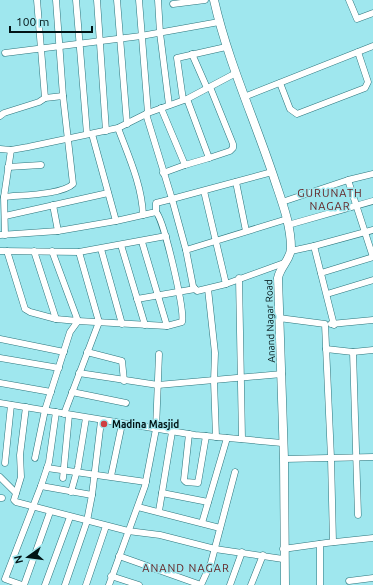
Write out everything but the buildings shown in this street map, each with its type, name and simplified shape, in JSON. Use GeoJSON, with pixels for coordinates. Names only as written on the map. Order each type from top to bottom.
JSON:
{"type":"FeatureCollection","features":[{"type":"Feature","properties":{"kind":"street"},"geometry":{"type":"LineString","coordinates":[[37,0],[45,98]]}},
{"type":"Feature","properties":{"kind":"street"},"geometry":{"type":"LineString","coordinates":[[4,198],[56,191],[70,187],[73,180],[62,96],[56,0]]}},
{"type":"Feature","properties":{"kind":"street"},"geometry":{"type":"LineString","coordinates":[[76,0],[79,44],[89,134],[116,221]]}},
{"type":"Feature","properties":{"kind":"street"},"geometry":{"type":"LineString","coordinates":[[97,0],[106,131]]}},
{"type":"Feature","properties":{"kind":"street"},"geometry":{"type":"LineString","coordinates":[[117,0],[127,124]]}},
{"type":"Feature","properties":{"kind":"street"},"geometry":{"type":"LineString","coordinates":[[139,0],[147,113],[186,250],[195,289]]}},
{"type":"Feature","properties":{"kind":"street"},"geometry":{"type":"LineString","coordinates":[[158,0],[160,32],[169,105]]}},
{"type":"Feature","properties":{"kind":"street"},"geometry":{"type":"LineString","coordinates":[[174,4],[205,0]]}},
{"type":"Feature","properties":{"kind":"street"},"geometry":{"type":"LineString","coordinates":[[214,0],[226,47],[244,97],[261,136],[282,202],[287,222],[291,251],[373,230]]}},
{"type":"Feature","properties":{"kind":"street"},"geometry":{"type":"LineString","coordinates":[[348,0],[357,19],[373,13]]}},
{"type":"Feature","properties":{"kind":"street"},"geometry":{"type":"LineString","coordinates":[[5,53],[59,47],[99,40],[141,36],[219,22]]}},
{"type":"Feature","properties":{"kind":"street"},"geometry":{"type":"LineString","coordinates":[[244,97],[373,46]]}},
{"type":"Feature","properties":{"kind":"street"},"geometry":{"type":"LineString","coordinates":[[209,158],[185,99],[176,59],[179,56],[226,47]]}},
{"type":"Feature","properties":{"kind":"street"},"geometry":{"type":"LineString","coordinates":[[280,83],[290,109],[297,114],[365,88],[368,82],[358,52]]}},
{"type":"Feature","properties":{"kind":"street"},"geometry":{"type":"LineString","coordinates":[[163,172],[230,151],[233,148],[209,87],[192,54]]}},
{"type":"Feature","properties":{"kind":"street"},"geometry":{"type":"LineString","coordinates":[[156,212],[116,221],[58,231],[2,235],[5,216],[4,198],[8,168],[5,149],[46,144],[67,138],[118,128],[147,113],[185,99],[236,73]]}},
{"type":"Feature","properties":{"kind":"street"},"geometry":{"type":"LineString","coordinates":[[0,115],[39,102],[45,98],[62,96]]}},
{"type":"Feature","properties":{"kind":"street"},"geometry":{"type":"LineString","coordinates":[[161,108],[185,165]]}},
{"type":"Feature","properties":{"kind":"street"},"geometry":{"type":"LineString","coordinates":[[118,128],[134,173],[143,215]]}},
{"type":"Feature","properties":{"kind":"street"},"geometry":{"type":"LineString","coordinates":[[8,168],[41,165]]}},
{"type":"Feature","properties":{"kind":"street"},"geometry":{"type":"LineString","coordinates":[[7,251],[25,308],[30,312],[56,319],[78,322],[167,326],[182,322],[178,292],[166,236],[161,217],[156,212],[156,202],[204,191],[272,172]]}},
{"type":"Feature","properties":{"kind":"street"},"geometry":{"type":"LineString","coordinates":[[282,202],[348,180],[373,174]]}},
{"type":"Feature","properties":{"kind":"street"},"geometry":{"type":"LineString","coordinates":[[321,273],[373,257],[358,205],[348,180]]}},
{"type":"Feature","properties":{"kind":"street"},"geometry":{"type":"LineString","coordinates":[[236,182],[246,231]]}},
{"type":"Feature","properties":{"kind":"street"},"geometry":{"type":"LineString","coordinates":[[204,191],[226,284]]}},
{"type":"Feature","properties":{"kind":"street"},"geometry":{"type":"LineString","coordinates":[[5,216],[108,193]]}},
{"type":"Feature","properties":{"kind":"street"},"geometry":{"type":"LineString","coordinates":[[186,250],[246,231],[373,201]]}},
{"type":"Feature","properties":{"kind":"street"},"geometry":{"type":"LineString","coordinates":[[53,205],[58,231]]}},
{"type":"Feature","properties":{"kind":"street"},"geometry":{"type":"LineString","coordinates":[[0,251],[79,252],[142,242],[166,236]]}},
{"type":"Feature","properties":{"kind":"street"},"geometry":{"type":"LineString","coordinates":[[142,242],[167,326]]}},
{"type":"Feature","properties":{"kind":"street"},"geometry":{"type":"LineString","coordinates":[[121,245],[145,325]]}},
{"type":"Feature","properties":{"kind":"street"},"geometry":{"type":"LineString","coordinates":[[314,246],[334,325]]}},
{"type":"Feature","properties":{"kind":"street"},"geometry":{"type":"LineString","coordinates":[[101,249],[122,324]]}},
{"type":"Feature","properties":{"kind":"street"},"geometry":{"type":"LineString","coordinates":[[34,251],[56,319]]}},
{"type":"Feature","properties":{"kind":"street"},"geometry":{"type":"LineString","coordinates":[[52,251],[78,322]]}},
{"type":"Feature","properties":{"kind":"street","name":"Anand Nagar Road"},"geometry":{"type":"LineString","coordinates":[[285,585],[283,559],[284,459],[282,443],[282,374],[278,278],[280,270],[291,251]]}},
{"type":"Feature","properties":{"kind":"street"},"geometry":{"type":"LineString","coordinates":[[63,478],[67,414],[72,392],[99,322],[79,252]]}},
{"type":"Feature","properties":{"kind":"street"},"geometry":{"type":"LineString","coordinates":[[137,299],[195,289],[197,291],[208,289],[284,263]]}},
{"type":"Feature","properties":{"kind":"street"},"geometry":{"type":"LineString","coordinates":[[239,278],[242,439]]}},
{"type":"Feature","properties":{"kind":"street"},"geometry":{"type":"LineString","coordinates":[[327,294],[373,280]]}},
{"type":"Feature","properties":{"kind":"street"},"geometry":{"type":"LineString","coordinates":[[208,289],[215,353],[214,381],[216,437]]}},
{"type":"Feature","properties":{"kind":"street"},"geometry":{"type":"LineString","coordinates":[[279,318],[334,325],[373,320]]}},
{"type":"Feature","properties":{"kind":"street"},"geometry":{"type":"LineString","coordinates":[[35,458],[45,410],[70,332],[78,322]]}},
{"type":"Feature","properties":{"kind":"street"},"geometry":{"type":"LineString","coordinates":[[325,324],[333,542]]}},
{"type":"Feature","properties":{"kind":"street"},"geometry":{"type":"LineString","coordinates":[[0,339],[64,352]]}},
{"type":"Feature","properties":{"kind":"street"},"geometry":{"type":"LineString","coordinates":[[326,349],[353,352],[373,350]]}},
{"type":"Feature","properties":{"kind":"street"},"geometry":{"type":"LineString","coordinates":[[87,352],[122,361],[124,381]]}},
{"type":"Feature","properties":{"kind":"street"},"geometry":{"type":"LineString","coordinates":[[353,352],[358,515]]}},
{"type":"Feature","properties":{"kind":"street"},"geometry":{"type":"LineString","coordinates":[[108,585],[120,556],[146,482],[156,429],[159,354]]}},
{"type":"Feature","properties":{"kind":"street"},"geometry":{"type":"LineString","coordinates":[[0,358],[59,368]]}},
{"type":"Feature","properties":{"kind":"street"},"geometry":{"type":"LineString","coordinates":[[79,372],[124,381],[158,385],[242,379],[282,374]]}},
{"type":"Feature","properties":{"kind":"street"},"geometry":{"type":"LineString","coordinates":[[0,382],[51,392]]}},
{"type":"Feature","properties":{"kind":"street"},"geometry":{"type":"LineString","coordinates":[[72,392],[126,404]]}},
{"type":"Feature","properties":{"kind":"street"},"geometry":{"type":"LineString","coordinates":[[0,403],[172,432],[282,443]]}},
{"type":"Feature","properties":{"kind":"street"},"geometry":{"type":"LineString","coordinates":[[5,463],[11,405]]}},
{"type":"Feature","properties":{"kind":"street"},"geometry":{"type":"LineString","coordinates":[[26,407],[20,458],[21,477],[14,500],[16,502],[128,531],[160,535],[215,549],[283,559]]}},
{"type":"Feature","properties":{"kind":"street"},"geometry":{"type":"LineString","coordinates":[[50,512],[23,585],[5,579],[47,468],[56,412]]}},
{"type":"Feature","properties":{"kind":"street"},"geometry":{"type":"LineString","coordinates":[[71,492],[77,472],[86,418]]}},
{"type":"Feature","properties":{"kind":"street"},"geometry":{"type":"LineString","coordinates":[[65,585],[87,521],[95,475],[101,421]]}},
{"type":"Feature","properties":{"kind":"street"},"geometry":{"type":"LineString","coordinates":[[110,476],[122,424]]}},
{"type":"Feature","properties":{"kind":"street"},"geometry":{"type":"LineString","coordinates":[[159,511],[172,432]]}},
{"type":"Feature","properties":{"kind":"street"},"geometry":{"type":"LineString","coordinates":[[190,434],[184,480],[196,485],[198,483],[206,436]]}},
{"type":"Feature","properties":{"kind":"street"},"geometry":{"type":"LineString","coordinates":[[202,523],[226,438]]}},
{"type":"Feature","properties":{"kind":"street"},"geometry":{"type":"LineString","coordinates":[[284,459],[373,457]]}},
{"type":"Feature","properties":{"kind":"street"},"geometry":{"type":"LineString","coordinates":[[47,468],[146,482]]}},
{"type":"Feature","properties":{"kind":"street"},"geometry":{"type":"LineString","coordinates":[[120,556],[201,585],[211,563],[235,472]]}},
{"type":"Feature","properties":{"kind":"street"},"geometry":{"type":"LineString","coordinates":[[0,477],[16,493]]}},
{"type":"Feature","properties":{"kind":"street"},"geometry":{"type":"LineString","coordinates":[[41,486],[92,495]]}},
{"type":"Feature","properties":{"kind":"street"},"geometry":{"type":"LineString","coordinates":[[162,493],[208,502]]}},
{"type":"Feature","properties":{"kind":"street"},"geometry":{"type":"LineString","coordinates":[[138,507],[159,511],[220,528]]}},
{"type":"Feature","properties":{"kind":"street"},"geometry":{"type":"LineString","coordinates":[[45,585],[70,517]]}},
{"type":"Feature","properties":{"kind":"street"},"geometry":{"type":"LineString","coordinates":[[86,585],[106,526]]}},
{"type":"Feature","properties":{"kind":"street"},"geometry":{"type":"LineString","coordinates":[[283,549],[373,538]]}},
{"type":"Feature","properties":{"kind":"street"},"geometry":{"type":"LineString","coordinates":[[320,544],[320,585]]}},
{"type":"Feature","properties":{"kind":"street"},"geometry":{"type":"LineString","coordinates":[[230,585],[242,552]]}},
{"type":"Feature","properties":{"kind":"street"},"geometry":{"type":"LineString","coordinates":[[252,585],[263,555]]}},
{"type":"Feature","properties":{"kind":"street"},"geometry":{"type":"LineString","coordinates":[[112,576],[138,585]]}},
{"type":"Feature","properties":{"kind":"street"},"geometry":{"type":"LineString","coordinates":[[349,581],[373,578]]}},
{"type":"Feature","properties":{"kind":"place","name":"Madina Masjid"},"geometry":{"type":"Point","coordinates":[104,424]}},
{"type":"Feature","properties":{"kind":"district","name":"GURUNATH NAGAR"},"geometry":{"type":"Point","coordinates":[330,199]}},
{"type":"Feature","properties":{"kind":"district","name":"ANAND NAGAR"},"geometry":{"type":"Point","coordinates":[186,568]}}]}
